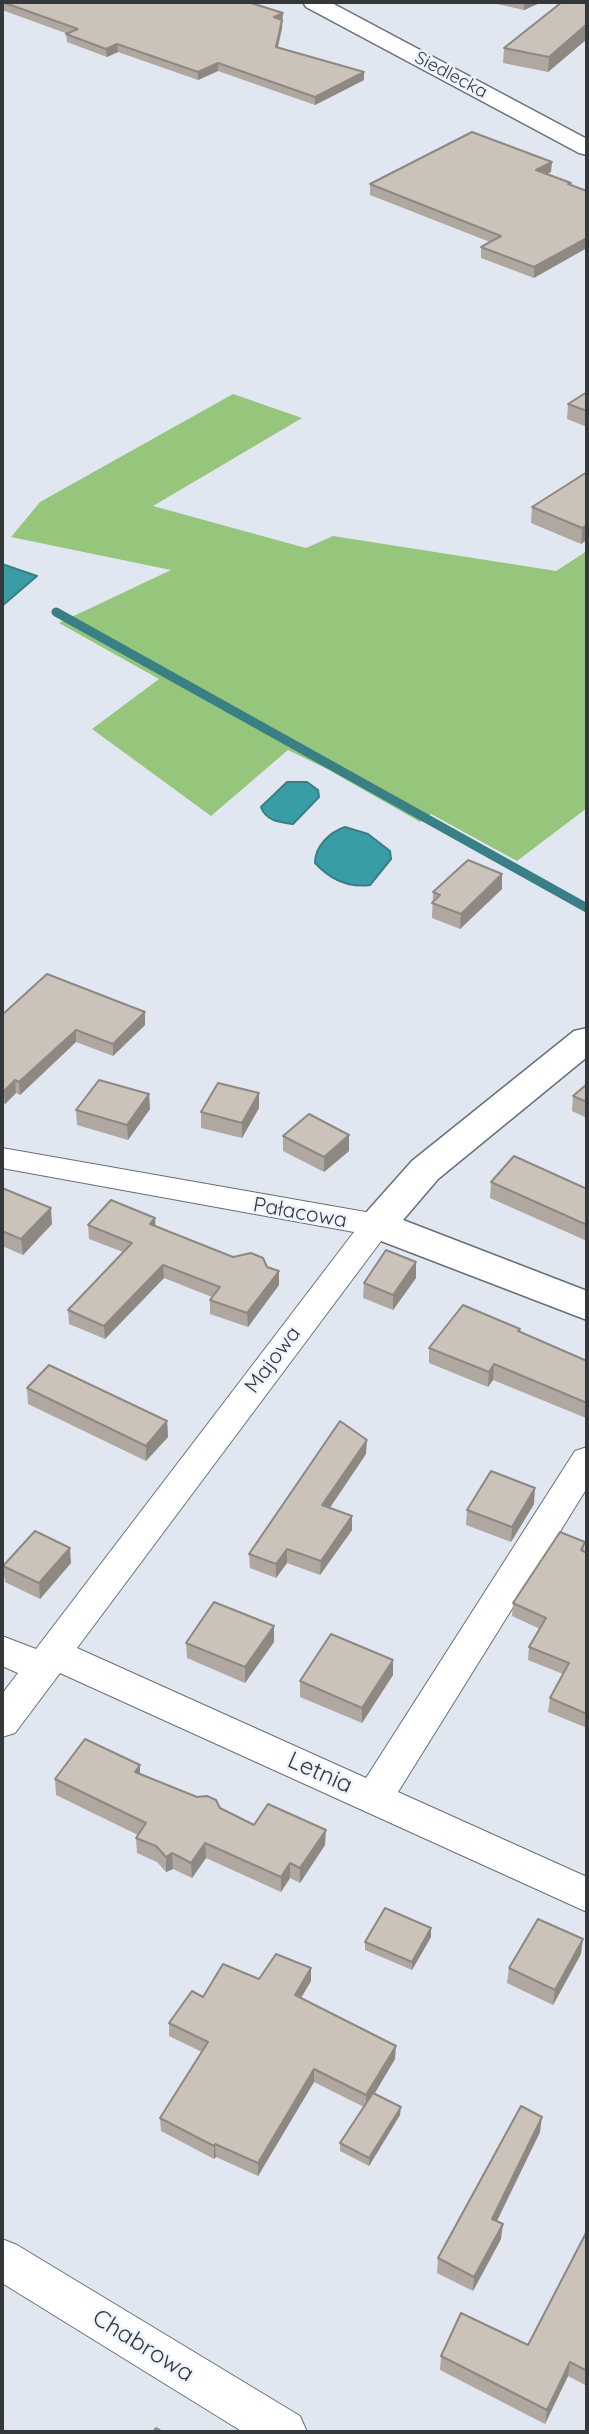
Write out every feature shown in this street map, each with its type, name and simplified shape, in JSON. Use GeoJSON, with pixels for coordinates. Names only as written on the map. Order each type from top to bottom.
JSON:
{"type":"FeatureCollection","features":[{"type":"Feature","properties":{"kind":"main road","name":"Siedlecka"},"geometry":{"type":"LineString","coordinates":[[314,2],[587,148]]}},
{"type":"Feature","properties":{"kind":"main road","name":"Majowa"},"geometry":{"type":"LineString","coordinates":[[377,1225],[425,1170],[587,1038]]}},
{"type":"Feature","properties":{"kind":"main road","name":"Pałacowa"},"geometry":{"type":"LineString","coordinates":[[377,1225],[587,1306]]}},
{"type":"Feature","properties":{"kind":"street","name":"Pałacowa"},"geometry":{"type":"LineString","coordinates":[[2,1158],[377,1225]]}},
{"type":"Feature","properties":{"kind":"street","name":"Majowa"},"geometry":{"type":"LineString","coordinates":[[2,1722],[330,1283],[377,1225]]}},
{"type":"Feature","properties":{"kind":"street"},"geometry":{"type":"LineString","coordinates":[[374,1797],[587,1460]]}},
{"type":"Feature","properties":{"kind":"street","name":"Letnia"},"geometry":{"type":"LineString","coordinates":[[2,1650],[47,1661],[374,1797],[587,1895]]}},
{"type":"Feature","properties":{"kind":"street","name":"Chabrowa"},"geometry":{"type":"LineString","coordinates":[[2,2259],[284,2432]]}},
{"type":"Feature","properties":{"kind":"green space"},"geometry":{"type":"Polygon","coordinates":[[[233,394],[302,418],[153,506],[306,548],[333,536],[556,571],[587,551],[587,808],[517,861],[431,814],[420,822],[288,750],[211,816],[92,729],[159,679],[59,623],[171,570],[11,537],[40,502],[233,394]]]}},
{"type":"Feature","properties":{"kind":"water"},"geometry":{"type":"Polygon","coordinates":[[[2,564],[37,576],[2,606],[2,564]]]}},
{"type":"Feature","properties":{"kind":"water"},"geometry":{"type":"Polygon","coordinates":[[[287,782],[307,782],[318,790],[319,797],[293,824],[270,818],[261,807],[287,782]]]}},
{"type":"Feature","properties":{"kind":"water"},"geometry":{"type":"Polygon","coordinates":[[[345,827],[368,834],[390,851],[391,859],[370,885],[340,881],[315,863],[324,840],[345,827]]]}},
{"type":"Feature","properties":{"kind":"building"},"geometry":{"type":"Polygon","coordinates":[[[2,2],[248,2],[283,13],[274,17],[282,20],[276,47],[364,72],[315,97],[218,63],[198,72],[117,44],[106,49],[66,34],[78,29],[2,2]]]}},
{"type":"Feature","properties":{"kind":"building"},"geometry":{"type":"Polygon","coordinates":[[[562,2],[587,2],[587,24],[549,57],[504,48],[562,2]]]}},
{"type":"Feature","properties":{"kind":"building"},"geometry":{"type":"Polygon","coordinates":[[[472,132],[552,162],[536,170],[587,191],[587,238],[534,267],[481,247],[501,236],[370,184],[472,132]]]}},
{"type":"Feature","properties":{"kind":"building"},"geometry":{"type":"Polygon","coordinates":[[[587,392],[587,411],[568,404],[587,392]]]}},
{"type":"Feature","properties":{"kind":"building"},"geometry":{"type":"Polygon","coordinates":[[[587,472],[587,525],[582,528],[532,507],[587,472]]]}},
{"type":"Feature","properties":{"kind":"building"},"geometry":{"type":"Polygon","coordinates":[[[468,860],[502,874],[461,914],[432,903],[440,895],[433,892],[468,860]]]}},
{"type":"Feature","properties":{"kind":"building"},"geometry":{"type":"Polygon","coordinates":[[[47,974],[145,1012],[113,1044],[76,1030],[19,1082],[15,1080],[4,1091],[2,1015],[47,974]]]}},
{"type":"Feature","properties":{"kind":"building"},"geometry":{"type":"Polygon","coordinates":[[[99,1080],[149,1094],[127,1125],[76,1110],[99,1080]]]}},
{"type":"Feature","properties":{"kind":"building"},"geometry":{"type":"Polygon","coordinates":[[[218,1083],[259,1093],[242,1123],[201,1112],[218,1083]]]}},
{"type":"Feature","properties":{"kind":"building"},"geometry":{"type":"Polygon","coordinates":[[[587,1084],[587,1102],[573,1096],[587,1084]]]}},
{"type":"Feature","properties":{"kind":"building"},"geometry":{"type":"Polygon","coordinates":[[[309,1114],[349,1135],[324,1157],[283,1136],[309,1114]]]}},
{"type":"Feature","properties":{"kind":"building"},"geometry":{"type":"Polygon","coordinates":[[[514,1156],[587,1189],[587,1225],[491,1182],[514,1156]]]}},
{"type":"Feature","properties":{"kind":"building"},"geometry":{"type":"Polygon","coordinates":[[[2,1188],[51,1208],[21,1239],[2,1231],[2,1188]]]}},
{"type":"Feature","properties":{"kind":"building"},"geometry":{"type":"Polygon","coordinates":[[[111,1200],[155,1218],[150,1224],[233,1257],[251,1253],[263,1258],[267,1267],[279,1271],[247,1313],[210,1300],[220,1287],[163,1265],[104,1326],[68,1310],[132,1243],[88,1225],[111,1200]]]}},
{"type":"Feature","properties":{"kind":"building"},"geometry":{"type":"Polygon","coordinates":[[[386,1250],[416,1262],[393,1295],[364,1283],[386,1250]]]}},
{"type":"Feature","properties":{"kind":"building"},"geometry":{"type":"Polygon","coordinates":[[[463,1305],[587,1361],[587,1403],[494,1364],[489,1372],[429,1348],[463,1305]]]}},
{"type":"Feature","properties":{"kind":"building"},"geometry":{"type":"Polygon","coordinates":[[[49,1365],[167,1421],[146,1446],[27,1388],[49,1365]]]}},
{"type":"Feature","properties":{"kind":"building"},"geometry":{"type":"Polygon","coordinates":[[[340,1421],[367,1440],[322,1505],[352,1516],[321,1561],[287,1549],[276,1564],[249,1554],[340,1421]]]}},
{"type":"Feature","properties":{"kind":"building"},"geometry":{"type":"Polygon","coordinates":[[[491,1471],[535,1488],[512,1527],[467,1510],[491,1471]]]}},
{"type":"Feature","properties":{"kind":"building"},"geometry":{"type":"Polygon","coordinates":[[[35,1531],[70,1548],[39,1583],[3,1566],[35,1531]]]}},
{"type":"Feature","properties":{"kind":"building"},"geometry":{"type":"Polygon","coordinates":[[[560,1532],[585,1542],[581,1550],[587,1553],[587,1714],[550,1698],[569,1663],[529,1647],[546,1618],[513,1603],[560,1532]]]}},
{"type":"Feature","properties":{"kind":"building"},"geometry":{"type":"Polygon","coordinates":[[[214,1602],[274,1626],[245,1667],[186,1643],[214,1602]]]}},
{"type":"Feature","properties":{"kind":"building"},"geometry":{"type":"Polygon","coordinates":[[[331,1634],[393,1660],[362,1708],[300,1681],[331,1634]]]}},
{"type":"Feature","properties":{"kind":"building"},"geometry":{"type":"Polygon","coordinates":[[[85,1739],[140,1765],[135,1772],[197,1797],[207,1796],[216,1800],[220,1808],[254,1825],[268,1804],[326,1830],[300,1868],[290,1863],[281,1877],[205,1843],[191,1863],[172,1853],[166,1857],[156,1846],[136,1838],[146,1823],[55,1779],[85,1739]]]}},
{"type":"Feature","properties":{"kind":"building"},"geometry":{"type":"Polygon","coordinates":[[[385,1908],[431,1928],[412,1962],[365,1942],[385,1908]]]}},
{"type":"Feature","properties":{"kind":"building"},"geometry":{"type":"Polygon","coordinates":[[[538,1919],[583,1939],[555,1990],[509,1968],[538,1919]]]}},
{"type":"Feature","properties":{"kind":"building"},"geometry":{"type":"Polygon","coordinates":[[[276,1954],[311,1968],[295,1995],[396,2046],[366,2095],[314,2069],[258,2163],[215,2144],[214,2146],[160,2118],[208,2042],[169,2023],[192,1991],[203,1997],[223,1964],[259,1979],[276,1954]]]}},
{"type":"Feature","properties":{"kind":"building"},"geometry":{"type":"Polygon","coordinates":[[[373,2093],[401,2107],[369,2158],[340,2143],[373,2093]]]}},
{"type":"Feature","properties":{"kind":"building"},"geometry":{"type":"Polygon","coordinates":[[[521,2106],[542,2117],[492,2219],[503,2224],[474,2277],[438,2258],[521,2106]]]}},
{"type":"Feature","properties":{"kind":"building"},"geometry":{"type":"Polygon","coordinates":[[[587,2231],[587,2371],[570,2362],[547,2410],[441,2356],[461,2313],[528,2345],[587,2231]]]}},
{"type":"Feature","properties":{"kind":"waterway"},"geometry":{"type":"LineString","coordinates":[[56,612],[587,908]]}}]}
